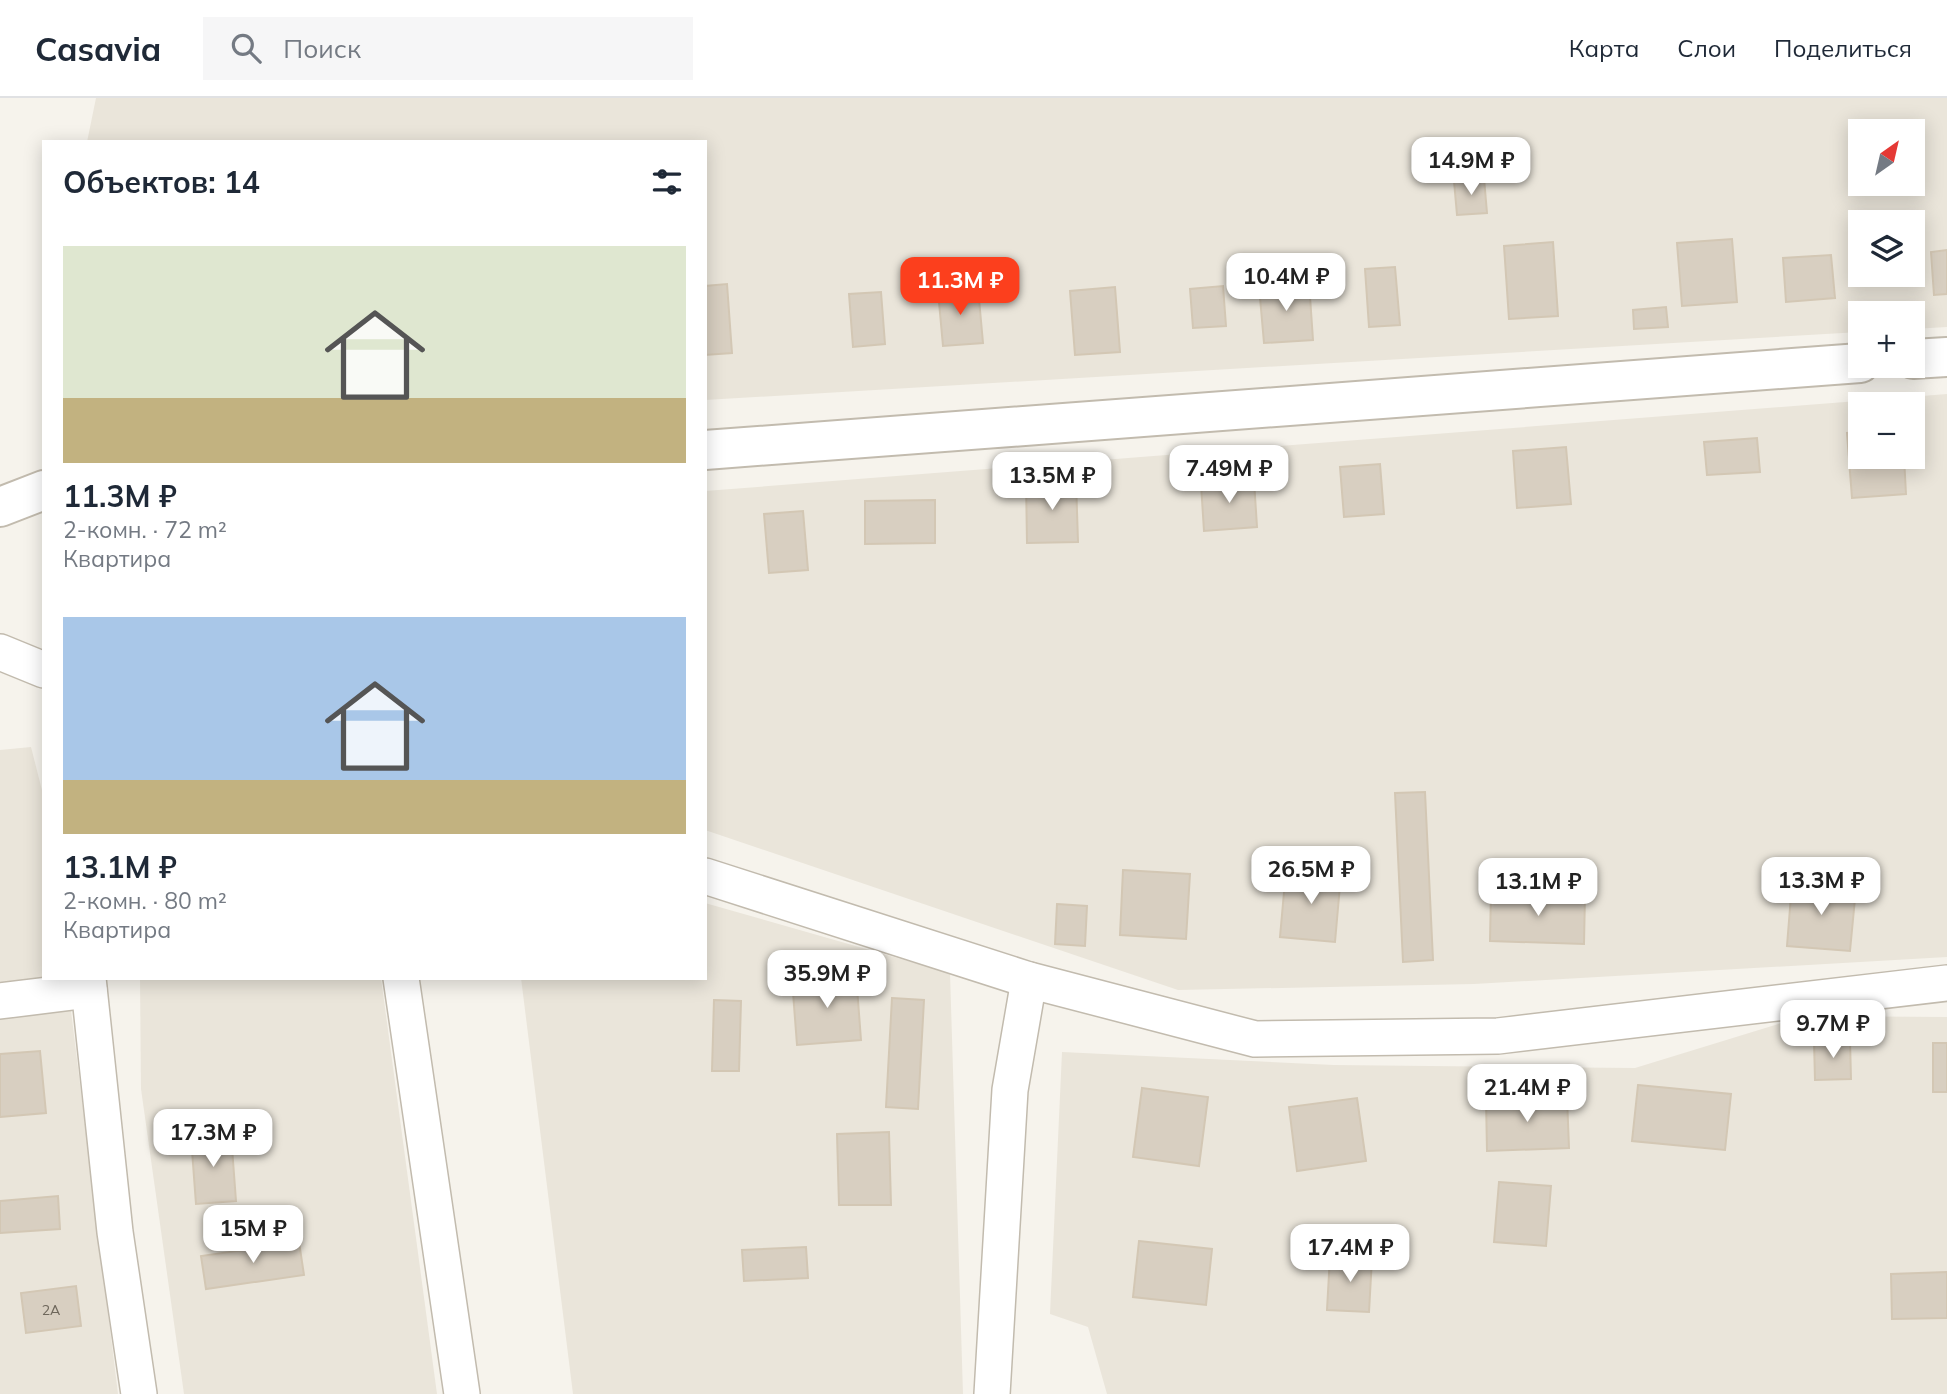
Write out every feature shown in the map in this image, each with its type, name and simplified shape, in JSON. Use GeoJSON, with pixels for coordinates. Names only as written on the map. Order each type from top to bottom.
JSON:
{"type":"FeatureCollection","features":[{"type":"Feature","properties":{"kind":"street"},"geometry":{"type":"LineString","coordinates":[[1925,358],[1947,357]]}},
{"type":"Feature","properties":{"kind":"street"},"geometry":{"type":"LineString","coordinates":[[707,450],[1848,364]]}},
{"type":"Feature","properties":{"kind":"street"},"geometry":{"type":"LineString","coordinates":[[0,507],[42,491]]}},
{"type":"Feature","properties":{"kind":"street"},"geometry":{"type":"LineString","coordinates":[[0,652],[42,669]]}},
{"type":"Feature","properties":{"kind":"street"},"geometry":{"type":"LineString","coordinates":[[707,877],[1029,980],[1255,1039],[1498,1036],[1947,983]]}},
{"type":"Feature","properties":{"kind":"street"},"geometry":{"type":"LineString","coordinates":[[401,980],[462,1394]]}},
{"type":"Feature","properties":{"kind":"street"},"geometry":{"type":"LineString","coordinates":[[1014,1394],[993,1379],[1010,1090],[1029,980]]}},
{"type":"Feature","properties":{"kind":"street"},"geometry":{"type":"LineString","coordinates":[[0,1001],[89,984],[115,1232],[139,1394]]}},
{"type":"Feature","properties":{"kind":"shaded area"},"geometry":{"type":"Polygon","coordinates":[[[96,98],[1947,98],[1947,327],[1925,328],[1925,301],[1848,301],[1848,333],[707,400],[707,140],[87,140],[96,98]]]}},
{"type":"Feature","properties":{"kind":"shaded area"},"geometry":{"type":"Polygon","coordinates":[[[1947,394],[1947,957],[1474,984],[1178,990],[707,831],[707,491],[1848,402],[1848,469],[1925,469],[1925,396],[1947,394]]]}},
{"type":"Feature","properties":{"kind":"shaded area"},"geometry":{"type":"Polygon","coordinates":[[[31,747],[42,790],[42,980],[67,980],[118,1394],[0,1394],[0,750],[31,747]]]}},
{"type":"Feature","properties":{"kind":"shaded area"},"geometry":{"type":"Polygon","coordinates":[[[707,904],[950,973],[963,1394],[573,1394],[521,980],[707,980],[707,904]]]}},
{"type":"Feature","properties":{"kind":"shaded area"},"geometry":{"type":"Polygon","coordinates":[[[140,980],[381,980],[437,1394],[184,1394],[141,1089],[140,980]]]}},
{"type":"Feature","properties":{"kind":"shaded area"},"geometry":{"type":"Polygon","coordinates":[[[1804,1016],[1947,1017],[1947,1394],[1107,1394],[1088,1327],[1050,1314],[1062,1052],[1334,1065],[1635,1068],[1804,1016]]]}},
{"type":"Feature","properties":{"kind":"building"},"geometry":{"type":"Polygon","coordinates":[[[1484,178],[1487,213],[1457,215],[1454,181],[1484,178]]]}},
{"type":"Feature","properties":{"kind":"building"},"geometry":{"type":"Polygon","coordinates":[[[1732,239],[1737,302],[1682,306],[1677,243],[1732,239]]]}},
{"type":"Feature","properties":{"kind":"building"},"geometry":{"type":"Polygon","coordinates":[[[1553,242],[1558,316],[1509,319],[1504,246],[1553,242]]]}},
{"type":"Feature","properties":{"kind":"building"},"geometry":{"type":"Polygon","coordinates":[[[1947,250],[1947,294],[1934,295],[1931,252],[1947,250]]]}},
{"type":"Feature","properties":{"kind":"building"},"geometry":{"type":"Polygon","coordinates":[[[1831,255],[1835,298],[1786,302],[1783,258],[1831,255]]]}},
{"type":"Feature","properties":{"kind":"building"},"geometry":{"type":"Polygon","coordinates":[[[1395,267],[1400,325],[1369,327],[1365,269],[1395,267]]]}},
{"type":"Feature","properties":{"kind":"building"},"geometry":{"type":"Polygon","coordinates":[[[1309,282],[1313,340],[1264,343],[1259,286],[1309,282]]]}},
{"type":"Feature","properties":{"kind":"building"},"geometry":{"type":"Polygon","coordinates":[[[727,284],[732,353],[707,355],[707,286],[727,284]]]}},
{"type":"Feature","properties":{"kind":"building"},"geometry":{"type":"Polygon","coordinates":[[[1223,286],[1226,326],[1193,328],[1190,289],[1223,286]]]}},
{"type":"Feature","properties":{"kind":"building"},"geometry":{"type":"Polygon","coordinates":[[[1115,287],[1120,352],[1075,355],[1070,291],[1115,287]]]}},
{"type":"Feature","properties":{"kind":"building"},"geometry":{"type":"Polygon","coordinates":[[[978,288],[983,343],[943,346],[938,291],[978,288]]]}},
{"type":"Feature","properties":{"kind":"building"},"geometry":{"type":"Polygon","coordinates":[[[881,292],[885,344],[853,347],[849,294],[881,292]]]}},
{"type":"Feature","properties":{"kind":"building"},"geometry":{"type":"Polygon","coordinates":[[[1666,307],[1668,327],[1634,329],[1633,310],[1666,307]]]}},
{"type":"Feature","properties":{"kind":"building"},"geometry":{"type":"Polygon","coordinates":[[[1757,438],[1760,472],[1707,475],[1704,442],[1757,438]]]}},
{"type":"Feature","properties":{"kind":"building"},"geometry":{"type":"Polygon","coordinates":[[[1566,447],[1571,504],[1517,508],[1513,451],[1566,447]]]}},
{"type":"Feature","properties":{"kind":"building"},"geometry":{"type":"Polygon","coordinates":[[[1380,464],[1384,514],[1344,517],[1340,467],[1380,464]]]}},
{"type":"Feature","properties":{"kind":"building"},"geometry":{"type":"Polygon","coordinates":[[[1850,469],[1905,469],[1906,494],[1852,498],[1850,469]]]}},
{"type":"Feature","properties":{"kind":"building"},"geometry":{"type":"Polygon","coordinates":[[[1076,480],[1078,542],[1027,543],[1026,481],[1076,480]]]}},
{"type":"Feature","properties":{"kind":"building"},"geometry":{"type":"Polygon","coordinates":[[[1254,480],[1257,527],[1204,531],[1201,484],[1254,480]]]}},
{"type":"Feature","properties":{"kind":"building"},"geometry":{"type":"Polygon","coordinates":[[[935,500],[935,543],[865,544],[865,501],[935,500]]]}},
{"type":"Feature","properties":{"kind":"building"},"geometry":{"type":"Polygon","coordinates":[[[803,511],[808,570],[769,573],[764,514],[803,511]]]}},
{"type":"Feature","properties":{"kind":"building"},"geometry":{"type":"Polygon","coordinates":[[[1425,792],[1433,960],[1403,962],[1395,793],[1425,792]]]}},
{"type":"Feature","properties":{"kind":"building"},"geometry":{"type":"Polygon","coordinates":[[[1123,870],[1190,874],[1186,939],[1120,935],[1123,870]]]}},
{"type":"Feature","properties":{"kind":"building"},"geometry":{"type":"Polygon","coordinates":[[[1286,870],[1341,874],[1335,942],[1280,937],[1286,870]]]}},
{"type":"Feature","properties":{"kind":"building"},"geometry":{"type":"Polygon","coordinates":[[[1792,883],[1856,888],[1850,951],[1787,946],[1792,883]]]}},
{"type":"Feature","properties":{"kind":"building"},"geometry":{"type":"Polygon","coordinates":[[[1491,891],[1585,894],[1584,944],[1490,941],[1491,891]]]}},
{"type":"Feature","properties":{"kind":"building"},"geometry":{"type":"Polygon","coordinates":[[[1057,904],[1087,906],[1085,946],[1055,944],[1057,904]]]}},
{"type":"Feature","properties":{"kind":"building"},"geometry":{"type":"Polygon","coordinates":[[[856,974],[861,1040],[797,1045],[792,979],[856,974]]]}},
{"type":"Feature","properties":{"kind":"building"},"geometry":{"type":"Polygon","coordinates":[[[892,998],[924,1000],[918,1109],[886,1107],[892,998]]]}},
{"type":"Feature","properties":{"kind":"building"},"geometry":{"type":"Polygon","coordinates":[[[714,1000],[741,1001],[739,1071],[712,1071],[714,1000]]]}},
{"type":"Feature","properties":{"kind":"building"},"geometry":{"type":"Polygon","coordinates":[[[1850,1040],[1851,1079],[1815,1080],[1814,1041],[1850,1040]]]}},
{"type":"Feature","properties":{"kind":"building"},"geometry":{"type":"Polygon","coordinates":[[[1933,1043],[1947,1043],[1947,1092],[1933,1092],[1933,1043]]]}},
{"type":"Feature","properties":{"kind":"building"},"geometry":{"type":"Polygon","coordinates":[[[40,1051],[46,1113],[0,1117],[0,1054],[40,1051]]]}},
{"type":"Feature","properties":{"kind":"building"},"geometry":{"type":"Polygon","coordinates":[[[1638,1085],[1731,1094],[1725,1150],[1632,1141],[1638,1085]]]}},
{"type":"Feature","properties":{"kind":"building"},"geometry":{"type":"Polygon","coordinates":[[[1142,1088],[1208,1097],[1199,1166],[1133,1157],[1142,1088]]]}},
{"type":"Feature","properties":{"kind":"building"},"geometry":{"type":"Polygon","coordinates":[[[1567,1097],[1569,1148],[1487,1151],[1486,1099],[1567,1097]]]}},
{"type":"Feature","properties":{"kind":"building"},"geometry":{"type":"Polygon","coordinates":[[[1357,1098],[1366,1161],[1297,1171],[1289,1107],[1357,1098]]]}},
{"type":"Feature","properties":{"kind":"building"},"geometry":{"type":"Polygon","coordinates":[[[889,1132],[891,1205],[839,1205],[837,1134],[889,1132]]]}},
{"type":"Feature","properties":{"kind":"building"},"geometry":{"type":"Polygon","coordinates":[[[231,1134],[236,1201],[196,1204],[191,1137],[231,1134]]]}},
{"type":"Feature","properties":{"kind":"building"},"geometry":{"type":"Polygon","coordinates":[[[1499,1182],[1551,1186],[1546,1246],[1494,1242],[1499,1182]]]}},
{"type":"Feature","properties":{"kind":"building"},"geometry":{"type":"Polygon","coordinates":[[[58,1196],[60,1229],[0,1233],[0,1201],[58,1196]]]}},
{"type":"Feature","properties":{"kind":"building"},"geometry":{"type":"Polygon","coordinates":[[[1139,1241],[1212,1249],[1206,1305],[1133,1297],[1139,1241]]]}},
{"type":"Feature","properties":{"kind":"building"},"geometry":{"type":"Polygon","coordinates":[[[299,1242],[304,1275],[206,1289],[201,1256],[299,1242]]]}},
{"type":"Feature","properties":{"kind":"building"},"geometry":{"type":"Polygon","coordinates":[[[806,1247],[808,1278],[744,1281],[742,1250],[806,1247]]]}},
{"type":"Feature","properties":{"kind":"building"},"geometry":{"type":"Polygon","coordinates":[[[1330,1256],[1372,1258],[1369,1312],[1327,1310],[1330,1256]]]}},
{"type":"Feature","properties":{"kind":"building"},"geometry":{"type":"Polygon","coordinates":[[[1947,1272],[1947,1318],[1892,1319],[1891,1274],[1947,1272]]]}},
{"type":"Feature","properties":{"kind":"building"},"geometry":{"type":"Polygon","coordinates":[[[76,1286],[81,1326],[26,1333],[21,1293],[76,1286]]]}}]}
